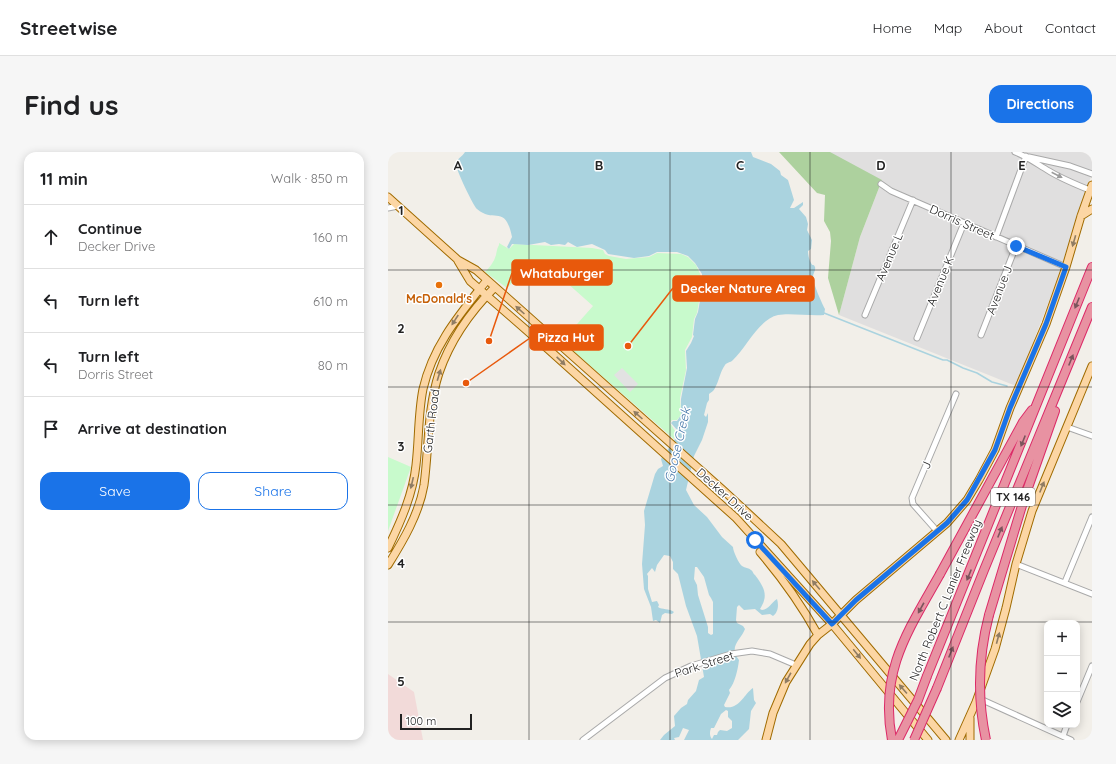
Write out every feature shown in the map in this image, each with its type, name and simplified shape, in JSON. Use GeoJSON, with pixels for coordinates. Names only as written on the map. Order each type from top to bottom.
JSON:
{"type":"FeatureCollection","features":[{"type":"Feature","properties":{"kind":"highway","name":"North Robert C Lanier Freeway"},"geometry":{"type":"LineString","coordinates":[[898,740],[927,676],[1092,267]]}},
{"type":"Feature","properties":{"kind":"highway","name":"North Robert C Lanier Freeway"},"geometry":{"type":"LineString","coordinates":[[914,740],[937,688],[1092,307]]}},
{"type":"Feature","properties":{"kind":"highway"},"geometry":{"type":"LineString","coordinates":[[986,740],[981,712],[980,677],[982,647],[989,616],[1024,499],[1059,398],[1062,381]]}},
{"type":"Feature","properties":{"kind":"highway"},"geometry":{"type":"LineString","coordinates":[[892,740],[889,722],[889,702],[893,668],[905,638],[1023,422],[1036,405]]}},
{"type":"Feature","properties":{"kind":"main road"},"geometry":{"type":"LineString","coordinates":[[766,740],[779,698],[786,682],[796,665],[818,635],[832,624],[856,600],[947,523],[967,500],[995,450],[1010,408],[1046,324],[1091,189]]}},
{"type":"Feature","properties":{"kind":"main road","name":"Decker Drive"},"geometry":{"type":"LineString","coordinates":[[388,197],[458,260],[476,270],[781,544],[946,740]]}},
{"type":"Feature","properties":{"kind":"main road"},"geometry":{"type":"LineString","coordinates":[[1081,216],[1092,209]]}},
{"type":"Feature","properties":{"kind":"main road","name":"Decker Drive"},"geometry":{"type":"LineString","coordinates":[[458,260],[470,281],[548,348],[736,518],[832,624],[928,740]]}},
{"type":"Feature","properties":{"kind":"main road","name":"Garth Road"},"geometry":{"type":"LineString","coordinates":[[388,548],[402,516],[413,483],[416,465],[421,402],[425,382],[440,343],[459,314],[487,280]]}},
{"type":"Feature","properties":{"kind":"main road","name":"Garth Road"},"geometry":{"type":"LineString","coordinates":[[388,566],[405,537],[424,486],[430,417],[438,374],[444,359],[466,322],[495,287]]}},
{"type":"Feature","properties":{"kind":"main road"},"geometry":{"type":"LineString","coordinates":[[959,740],[995,648],[1016,564],[1032,510],[1092,366]]}},
{"type":"Feature","properties":{"kind":"main road"},"geometry":{"type":"LineString","coordinates":[[421,402],[432,403]]}},
{"type":"Feature","properties":{"kind":"main road"},"geometry":{"type":"LineString","coordinates":[[416,465],[426,466]]}},
{"type":"Feature","properties":{"kind":"main road"},"geometry":{"type":"LineString","coordinates":[[402,516],[412,521]]}},
{"type":"Feature","properties":{"kind":"main road"},"geometry":{"type":"LineString","coordinates":[[736,518],[753,544],[785,582],[804,610],[818,635]]}},
{"type":"Feature","properties":{"kind":"main road"},"geometry":{"type":"LineString","coordinates":[[970,715],[970,740]]}},
{"type":"Feature","properties":{"kind":"street"},"geometry":{"type":"LineString","coordinates":[[1016,152],[1026,156],[1070,166],[1092,174]]}},
{"type":"Feature","properties":{"kind":"street"},"geometry":{"type":"LineString","coordinates":[[1026,156],[1054,174],[1091,189]]}},
{"type":"Feature","properties":{"kind":"street"},"geometry":{"type":"LineString","coordinates":[[996,237],[1026,156]]}},
{"type":"Feature","properties":{"kind":"street","name":"Dorris Street"},"geometry":{"type":"LineString","coordinates":[[881,184],[891,191],[1066,267]]}},
{"type":"Feature","properties":{"kind":"street","name":"Avenue L"},"geometry":{"type":"LineString","coordinates":[[865,314],[912,200]]}},
{"type":"Feature","properties":{"kind":"street"},"geometry":{"type":"LineString","coordinates":[[388,208],[398,206]]}},
{"type":"Feature","properties":{"kind":"street","name":"Avenue K"},"geometry":{"type":"LineString","coordinates":[[916,338],[964,223]]}},
{"type":"Feature","properties":{"kind":"street","name":"Avenue J"},"geometry":{"type":"LineString","coordinates":[[981,335],[1016,246]]}},
{"type":"Feature","properties":{"kind":"street"},"geometry":{"type":"LineString","coordinates":[[436,354],[444,359]]}},
{"type":"Feature","properties":{"kind":"street","name":"J"},"geometry":{"type":"LineString","coordinates":[[937,531],[913,504],[912,498],[956,394]]}},
{"type":"Feature","properties":{"kind":"street"},"geometry":{"type":"LineString","coordinates":[[1067,427],[1092,436]]}},
{"type":"Feature","properties":{"kind":"street"},"geometry":{"type":"LineString","coordinates":[[1065,582],[1092,517]]}},
{"type":"Feature","properties":{"kind":"street"},"geometry":{"type":"LineString","coordinates":[[1016,564],[1065,582],[1092,594]]}},
{"type":"Feature","properties":{"kind":"street","name":"Park Street"},"geometry":{"type":"LineString","coordinates":[[583,740],[665,678],[691,666],[731,654],[744,652],[760,652],[770,654],[796,665]]}},
{"type":"Feature","properties":{"kind":"street"},"geometry":{"type":"LineString","coordinates":[[1080,695],[1092,666]]}},
{"type":"Feature","properties":{"kind":"street"},"geometry":{"type":"LineString","coordinates":[[977,697],[1071,740]]}},
{"type":"Feature","properties":{"kind":"street"},"geometry":{"type":"LineString","coordinates":[[1063,736],[1067,728]]}},
{"type":"Feature","properties":{"kind":"shaded area"},"geometry":{"type":"Polygon","coordinates":[[[781,152],[1092,152],[1092,173],[1065,260],[1016,386],[839,315],[860,237],[882,180],[781,152]]]}},
{"type":"Feature","properties":{"kind":"shaded area"},"geometry":{"type":"Polygon","coordinates":[[[622,368],[638,384],[630,392],[614,375],[622,368]]]}},
{"type":"Feature","properties":{"kind":"shaded area"},"geometry":{"type":"Polygon","coordinates":[[[388,674],[414,692],[423,740],[388,740],[388,674]]]}},
{"type":"Feature","properties":{"kind":"green space"},"geometry":{"type":"Polygon","coordinates":[[[779,152],[830,152],[882,180],[860,237],[839,315],[828,278],[831,241],[830,232],[824,221],[825,195],[817,193],[779,152]]]}},
{"type":"Feature","properties":{"kind":"green space"},"geometry":{"type":"Polygon","coordinates":[[[499,243],[509,249],[514,244],[592,248],[603,250],[605,254],[609,256],[626,259],[649,257],[657,253],[681,254],[688,257],[696,265],[701,276],[701,290],[697,313],[694,319],[692,337],[685,350],[686,370],[680,398],[681,415],[677,420],[672,420],[670,423],[677,434],[674,439],[562,341],[593,306],[549,267],[522,273],[507,288],[485,272],[494,260],[499,243]]]}},
{"type":"Feature","properties":{"kind":"green space"},"geometry":{"type":"Polygon","coordinates":[[[388,457],[411,467],[388,531],[388,457]]]}},
{"type":"Feature","properties":{"kind":"water","name":"Goose Creek"},"geometry":{"type":"Polygon","coordinates":[[[465,152],[751,152],[753,157],[771,164],[788,180],[794,200],[790,208],[794,208],[803,202],[803,205],[799,209],[806,217],[808,224],[807,230],[812,240],[811,249],[808,251],[808,255],[812,265],[815,267],[813,280],[825,309],[824,315],[783,314],[771,318],[753,334],[738,355],[731,362],[725,365],[715,389],[709,394],[709,400],[704,415],[706,417],[708,413],[708,422],[702,440],[694,456],[686,490],[694,505],[707,517],[722,537],[733,547],[741,565],[752,570],[761,583],[765,595],[760,609],[762,610],[766,608],[777,599],[778,601],[777,611],[773,616],[770,614],[762,615],[755,609],[744,610],[739,605],[737,607],[737,623],[745,629],[736,643],[735,651],[739,660],[738,668],[735,680],[729,690],[730,693],[724,705],[725,707],[730,707],[738,704],[753,688],[754,700],[756,703],[751,711],[749,729],[738,740],[684,740],[689,730],[683,728],[679,737],[674,738],[675,740],[660,740],[675,726],[674,716],[687,704],[688,700],[696,691],[699,680],[704,677],[697,636],[686,606],[678,574],[673,569],[673,562],[670,556],[664,555],[657,565],[655,572],[652,568],[647,574],[648,589],[652,602],[657,601],[659,605],[658,607],[674,612],[672,614],[665,613],[662,615],[660,623],[656,620],[653,621],[651,607],[644,589],[642,564],[645,525],[644,511],[655,474],[658,469],[663,466],[661,459],[678,435],[678,431],[671,423],[673,421],[677,421],[681,415],[681,399],[687,368],[686,351],[694,336],[695,319],[698,312],[702,289],[702,274],[695,263],[688,256],[677,252],[657,252],[649,256],[634,258],[608,254],[605,250],[592,244],[577,247],[568,242],[565,245],[551,245],[545,242],[528,245],[512,244],[509,249],[507,247],[512,237],[506,220],[502,217],[483,213],[477,209],[465,187],[456,164],[457,160],[465,152]],[[695,567],[694,579],[708,627],[708,633],[711,635],[713,634],[713,602],[709,595],[704,577],[697,567],[695,567]],[[726,710],[721,714],[714,728],[711,728],[710,735],[712,739],[720,730],[727,731],[732,728],[732,721],[728,717],[728,711],[726,710]]]}},
{"type":"Feature","properties":{"kind":"waterway"},"geometry":{"type":"LineString","coordinates":[[824,313],[943,360],[947,360],[977,373],[992,382],[1007,386]]}},
{"type":"Feature","properties":{"kind":"place","name":"McDonald's"},"geometry":{"type":"Point","coordinates":[439,285]}},
{"type":"Feature","properties":{"kind":"place","name":"Whataburger"},"geometry":{"type":"Point","coordinates":[489,341]}},
{"type":"Feature","properties":{"kind":"place","name":"Decker Nature Area"},"geometry":{"type":"Point","coordinates":[628,346]}},
{"type":"Feature","properties":{"kind":"place","name":"Pizza Hut"},"geometry":{"type":"Point","coordinates":[466,383]}},
{"type":"Feature","properties":{"kind":"route"},"geometry":{"type":"LineString","coordinates":[[755,540],[832,624],[856,600],[907,558],[947,523],[955,514],[967,500],[995,450],[1010,408],[1046,324],[1066,267],[1016,246]]}}]}
